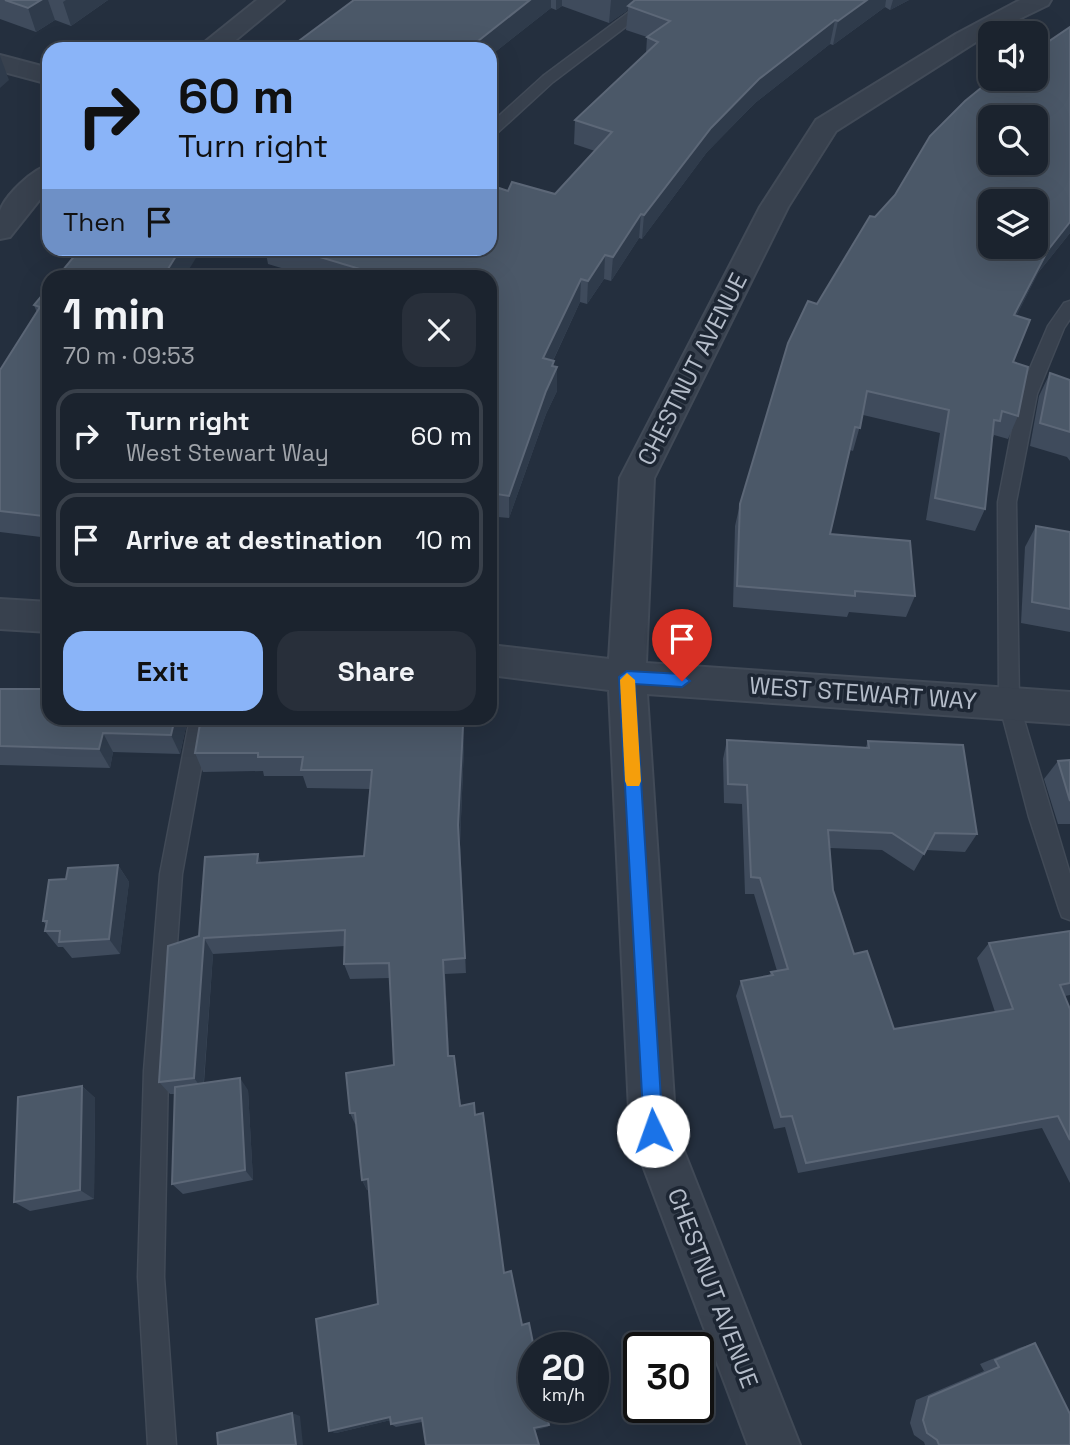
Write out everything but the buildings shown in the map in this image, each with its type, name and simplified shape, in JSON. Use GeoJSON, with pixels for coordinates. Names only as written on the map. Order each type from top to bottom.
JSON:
{"type":"FeatureCollection","features":[{"type":"Feature","properties":{"kind":"street"},"geometry":{"type":"LineString","coordinates":[[218,42],[272,0]]}},
{"type":"Feature","properties":{"kind":"street","name":"CHESTNUT AVENUE"},"geometry":{"type":"LineString","coordinates":[[774,1445],[653,1131],[627,677],[637,478],[774,207],[826,126],[923,64],[1039,0]]}},
{"type":"Feature","properties":{"kind":"street"},"geometry":{"type":"LineString","coordinates":[[0,63],[42,74]]}},
{"type":"Feature","properties":{"kind":"street"},"geometry":{"type":"LineString","coordinates":[[0,230],[31,189],[42,180]]}},
{"type":"Feature","properties":{"kind":"street"},"geometry":{"type":"LineString","coordinates":[[0,614],[42,617]]}},
{"type":"Feature","properties":{"kind":"street","name":"WEST STEWART WAY"},"geometry":{"type":"LineString","coordinates":[[497,661],[627,677],[1070,708]]}},
{"type":"Feature","properties":{"kind":"lane"},"geometry":{"type":"LineString","coordinates":[[497,125],[599,38],[654,0]]}},
{"type":"Feature","properties":{"kind":"lane"},"geometry":{"type":"LineString","coordinates":[[1070,307],[1056,326],[1028,394],[1007,502],[1009,703],[1040,817],[1070,909]]}},
{"type":"Feature","properties":{"kind":"lane"},"geometry":{"type":"LineString","coordinates":[[162,1445],[151,1277],[156,1071],[171,874],[199,725]]}},
{"type":"Feature","properties":{"kind":"slow traffic"},"geometry":{"type":"LineString","coordinates":[[627,680],[633,781]]}},
{"type":"Feature","properties":{"kind":"route"},"geometry":{"type":"LineString","coordinates":[[653,1131],[627,677],[682,681]]}}]}
